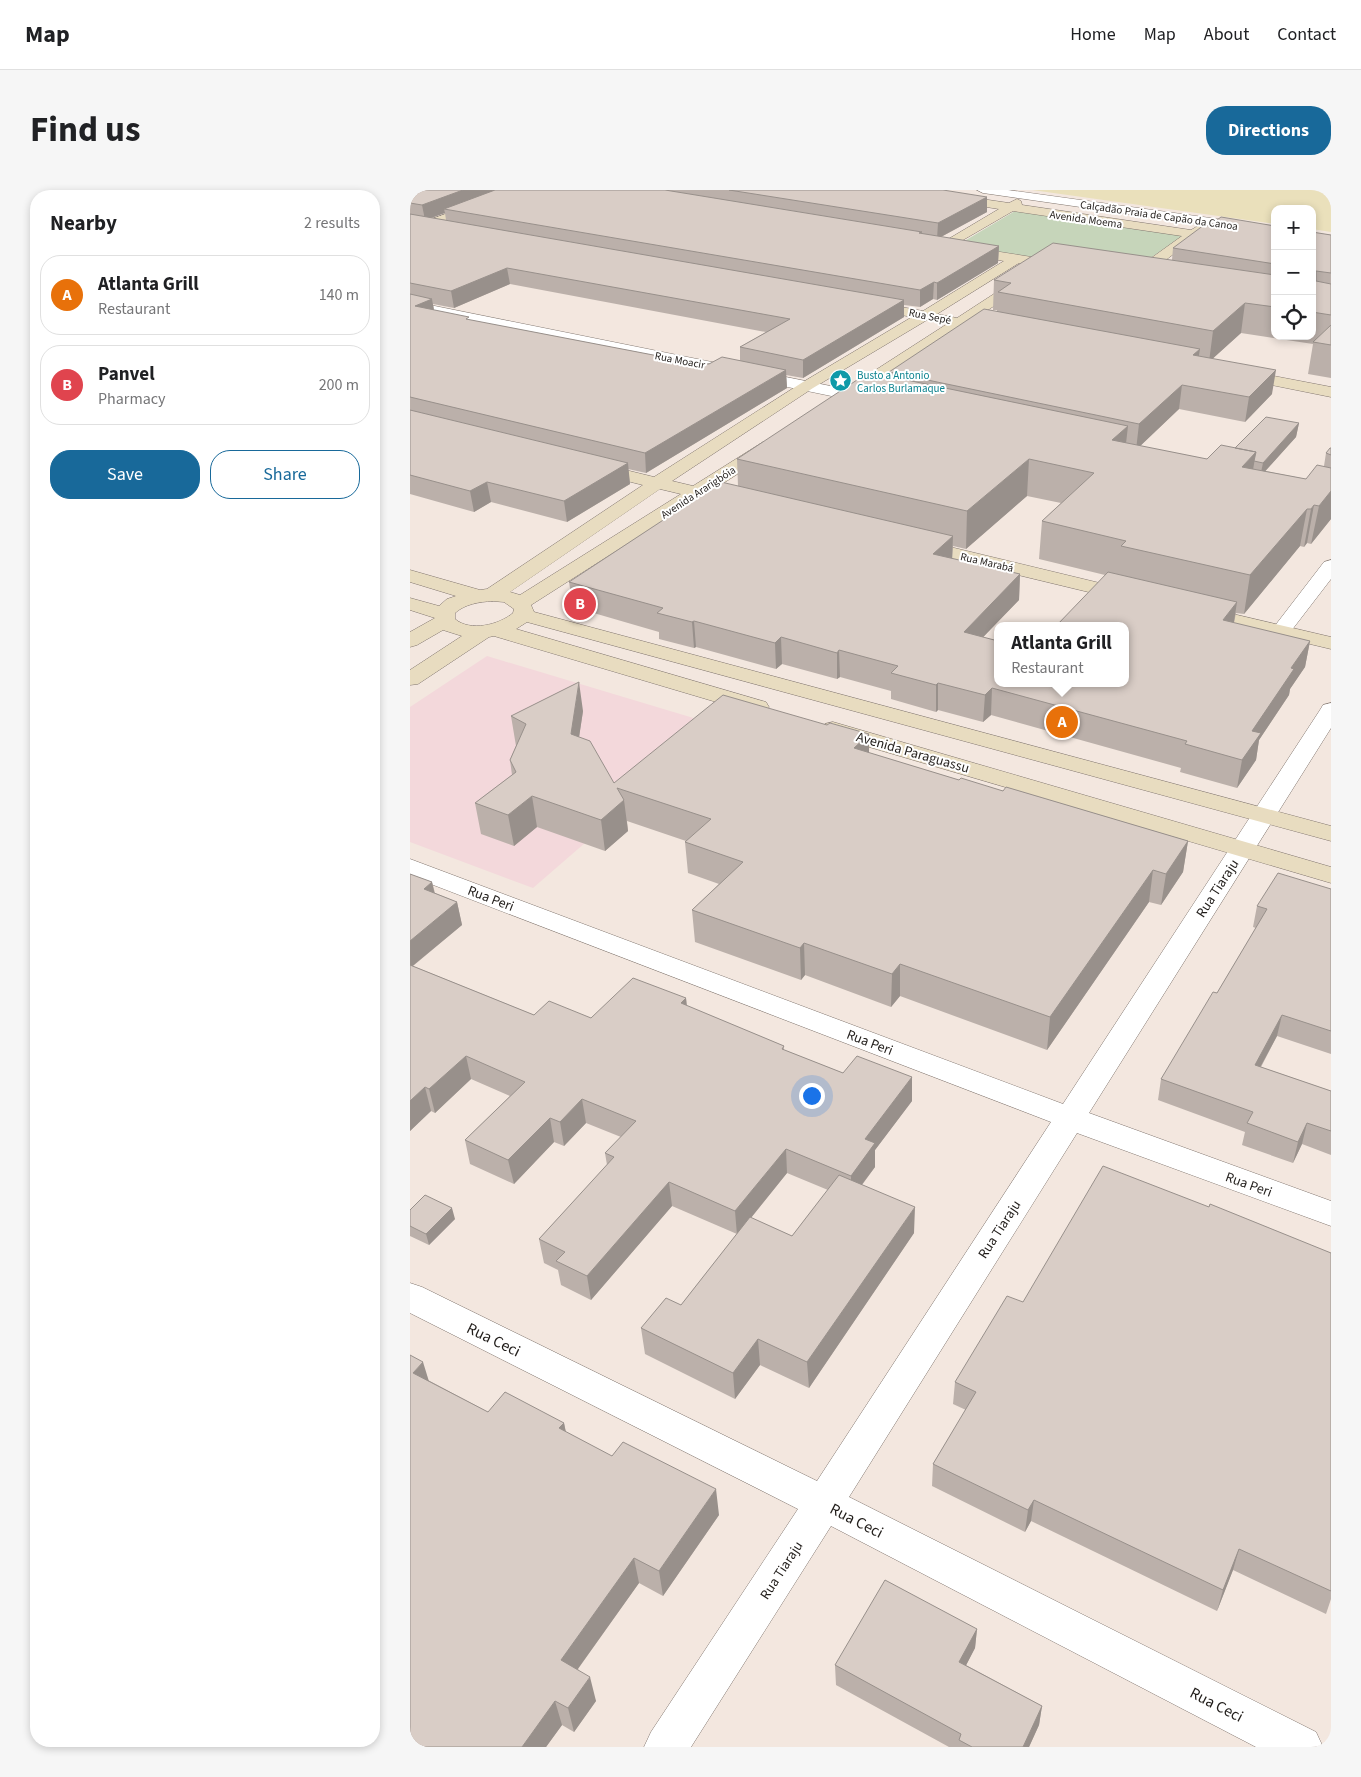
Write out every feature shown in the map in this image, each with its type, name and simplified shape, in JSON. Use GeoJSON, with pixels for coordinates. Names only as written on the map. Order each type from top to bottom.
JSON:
{"type":"FeatureCollection","features":[{"type":"Feature","properties":{"kind":"street"},"geometry":{"type":"LineString","coordinates":[[410,231],[522,190]]}},
{"type":"Feature","properties":{"kind":"street","name":"Avenida Moema"},"geometry":{"type":"LineString","coordinates":[[897,190],[1271,245]]}},
{"type":"Feature","properties":{"kind":"street","name":"Avenida Moema"},"geometry":{"type":"LineString","coordinates":[[970,190],[1271,232]]}},
{"type":"Feature","properties":{"kind":"street","name":"Calçadão Praia de Capão da Canoa"},"geometry":{"type":"LineString","coordinates":[[983,190],[1271,231]]}},
{"type":"Feature","properties":{"kind":"street"},"geometry":{"type":"LineString","coordinates":[[1024,198],[940,246],[1078,268]]}},
{"type":"Feature","properties":{"kind":"street"},"geometry":{"type":"LineString","coordinates":[[410,223],[455,231]]}},
{"type":"Feature","properties":{"kind":"street"},"geometry":{"type":"LineString","coordinates":[[1152,280],[1129,276],[1206,224]]}},
{"type":"Feature","properties":{"kind":"street"},"geometry":{"type":"LineString","coordinates":[[410,641],[445,617],[448,608],[456,603],[485,595],[808,386],[1016,259]]}},
{"type":"Feature","properties":{"kind":"street"},"geometry":{"type":"LineString","coordinates":[[833,404],[1050,264]]}},
{"type":"Feature","properties":{"kind":"street","name":"Rua Sepé"},"geometry":{"type":"LineString","coordinates":[[858,303],[1010,332]]}},
{"type":"Feature","properties":{"kind":"street","name":"Rua Moacir"},"geometry":{"type":"LineString","coordinates":[[410,305],[887,402]]}},
{"type":"Feature","properties":{"kind":"street"},"geometry":{"type":"LineString","coordinates":[[1224,372],[1331,392]]}},
{"type":"Feature","properties":{"kind":"street","name":"Avenida Ararigbóia"},"geometry":{"type":"LineString","coordinates":[[410,679],[489,631],[517,621],[522,609],[785,436]]}},
{"type":"Feature","properties":{"kind":"street"},"geometry":{"type":"LineString","coordinates":[[572,462],[756,507]]}},
{"type":"Feature","properties":{"kind":"street","name":"Rua Marabá"},"geometry":{"type":"LineString","coordinates":[[902,541],[1145,599]]}},
{"type":"Feature","properties":{"kind":"street"},"geometry":{"type":"LineString","coordinates":[[1281,632],[1331,566]]}},
{"type":"Feature","properties":{"kind":"street"},"geometry":{"type":"LineString","coordinates":[[410,576],[485,595],[514,598],[522,609],[1331,834]]}},
{"type":"Feature","properties":{"kind":"street"},"geometry":{"type":"LineString","coordinates":[[410,604],[445,617],[450,625],[458,629],[489,631],[783,714]]}},
{"type":"Feature","properties":{"kind":"street"},"geometry":{"type":"LineString","coordinates":[[1184,608],[1331,643]]}},
{"type":"Feature","properties":{"kind":"street","name":"Rua Tiaraju"},"geometry":{"type":"LineString","coordinates":[[666,1747],[1331,710]]}},
{"type":"Feature","properties":{"kind":"street","name":"Avenida Paraguassu"},"geometry":{"type":"LineString","coordinates":[[811,722],[1331,875]]}},
{"type":"Feature","properties":{"kind":"street","name":"Rua Peri"},"geometry":{"type":"LineString","coordinates":[[410,867],[1070,1118],[1331,1214]]}},
{"type":"Feature","properties":{"kind":"street","name":"Rua Ceci"},"geometry":{"type":"LineString","coordinates":[[410,1297],[824,1503],[1301,1747]]}},
{"type":"Feature","properties":{"kind":"shaded area"},"geometry":{"type":"Polygon","coordinates":[[[487,656],[720,726],[533,888],[410,842],[410,707],[487,656]]]}},
{"type":"Feature","properties":{"kind":"green space"},"geometry":{"type":"Polygon","coordinates":[[[1015,211],[1184,235],[1130,272],[956,246],[1015,211]]]}},
{"type":"Feature","properties":{"kind":"sand"},"geometry":{"type":"Polygon","coordinates":[[[1032,190],[1331,190],[1331,232],[1316,230],[1316,205],[1271,205],[1271,223],[1032,190]]]}},
{"type":"Feature","properties":{"kind":"building"},"geometry":{"type":"Polygon","coordinates":[[[410,190],[463,190],[422,205],[410,203],[410,190]]]}},
{"type":"Feature","properties":{"kind":"building"},"geometry":{"type":"Polygon","coordinates":[[[495,190],[665,190],[999,246],[937,283],[934,282],[920,290],[444,209],[495,190]]]}},
{"type":"Feature","properties":{"kind":"building"},"geometry":{"type":"Polygon","coordinates":[[[729,190],[943,190],[987,197],[938,223],[729,190]]]}},
{"type":"Feature","properties":{"kind":"building"},"geometry":{"type":"Polygon","coordinates":[[[410,214],[904,300],[803,360],[740,347],[790,319],[507,268],[451,291],[410,283],[410,214]]]}},
{"type":"Feature","properties":{"kind":"building"},"geometry":{"type":"Polygon","coordinates":[[[1221,217],[1271,225],[1271,263],[1173,248],[1204,225],[1209,226],[1221,217]]]}},
{"type":"Feature","properties":{"kind":"building"},"geometry":{"type":"Polygon","coordinates":[[[1316,233],[1331,235],[1331,273],[1316,271],[1316,233]]]}},
{"type":"Feature","properties":{"kind":"building"},"geometry":{"type":"Polygon","coordinates":[[[1053,243],[1271,274],[1271,306],[1245,303],[1213,331],[998,292],[1011,283],[994,280],[1053,243]]]}},
{"type":"Feature","properties":{"kind":"building"},"geometry":{"type":"Polygon","coordinates":[[[1316,281],[1331,284],[1331,315],[1316,313],[1316,281]]]}},
{"type":"Feature","properties":{"kind":"building"},"geometry":{"type":"Polygon","coordinates":[[[410,294],[432,299],[415,306],[469,317],[466,319],[700,364],[709,364],[722,357],[786,370],[645,453],[410,397],[410,294]]]}},
{"type":"Feature","properties":{"kind":"building"},"geometry":{"type":"Polygon","coordinates":[[[984,309],[1200,349],[1193,355],[1276,370],[1249,397],[1182,385],[1139,424],[889,372],[984,309]]]}},
{"type":"Feature","properties":{"kind":"building"},"geometry":{"type":"Polygon","coordinates":[[[1331,325],[1331,345],[1313,342],[1331,325]]]}},
{"type":"Feature","properties":{"kind":"building"},"geometry":{"type":"Polygon","coordinates":[[[873,373],[1128,426],[1112,440],[1207,459],[1221,445],[1256,452],[1242,467],[1306,479],[1317,465],[1331,468],[1331,491],[1319,506],[1314,505],[1311,509],[1307,509],[1250,575],[1121,546],[1126,541],[1042,521],[1094,473],[1029,459],[967,511],[737,459],[860,378],[864,379],[873,373]]]}},
{"type":"Feature","properties":{"kind":"building"},"geometry":{"type":"Polygon","coordinates":[[[410,410],[628,463],[564,501],[487,482],[470,491],[410,475],[410,410]]]}},
{"type":"Feature","properties":{"kind":"building"},"geometry":{"type":"Polygon","coordinates":[[[1266,417],[1299,423],[1263,463],[1254,461],[1256,452],[1235,448],[1266,417]]]}},
{"type":"Feature","properties":{"kind":"building"},"geometry":{"type":"Polygon","coordinates":[[[1331,448],[1331,455],[1326,453],[1331,448]]]}},
{"type":"Feature","properties":{"kind":"building"},"geometry":{"type":"Polygon","coordinates":[[[721,482],[953,536],[933,554],[1020,574],[964,632],[994,640],[994,687],[1129,687],[1129,622],[1060,622],[1108,572],[1237,602],[1223,620],[1310,641],[1291,668],[1294,669],[1252,731],[1261,733],[1242,760],[1185,744],[1187,741],[992,688],[985,695],[938,683],[936,685],[891,673],[898,666],[839,650],[837,653],[781,637],[775,643],[657,613],[663,608],[569,582],[721,482]]]}},
{"type":"Feature","properties":{"kind":"building"},"geometry":{"type":"Polygon","coordinates":[[[579,682],[571,734],[590,741],[614,783],[723,695],[827,725],[830,723],[869,734],[854,748],[959,780],[961,778],[1003,791],[1006,787],[1188,841],[1166,874],[1153,870],[1050,1017],[900,964],[892,974],[804,943],[800,948],[692,910],[743,862],[685,842],[711,819],[617,788],[624,800],[601,820],[532,796],[508,815],[475,803],[516,772],[510,760],[526,724],[511,716],[579,682]]]}},
{"type":"Feature","properties":{"kind":"building"},"geometry":{"type":"Polygon","coordinates":[[[1278,873],[1331,889],[1331,1031],[1282,1015],[1255,1065],[1331,1091],[1331,1131],[1307,1123],[1298,1142],[1247,1123],[1253,1112],[1161,1079],[1213,992],[1217,993],[1267,909],[1257,906],[1278,873]]]}},
{"type":"Feature","properties":{"kind":"building"},"geometry":{"type":"Polygon","coordinates":[[[410,874],[432,882],[424,889],[457,902],[410,941],[410,874]]]}},
{"type":"Feature","properties":{"kind":"building"},"geometry":{"type":"Polygon","coordinates":[[[410,965],[534,1015],[549,1001],[591,1018],[633,978],[686,998],[681,1003],[784,1046],[782,1049],[843,1073],[857,1056],[912,1077],[865,1139],[875,1143],[851,1176],[786,1149],[735,1211],[669,1182],[587,1276],[556,1261],[565,1252],[539,1239],[614,1157],[605,1153],[636,1121],[582,1099],[560,1122],[550,1118],[508,1160],[465,1140],[525,1082],[466,1056],[429,1089],[425,1087],[410,1101],[410,965]]]}},
{"type":"Feature","properties":{"kind":"building"},"geometry":{"type":"Polygon","coordinates":[[[1103,1166],[1209,1207],[1210,1204],[1331,1253],[1331,1591],[1239,1549],[1223,1590],[1034,1500],[1028,1510],[933,1464],[976,1392],[955,1382],[1007,1296],[1023,1302],[1103,1166]]]}},
{"type":"Feature","properties":{"kind":"building"},"geometry":{"type":"Polygon","coordinates":[[[839,1175],[915,1207],[807,1362],[758,1339],[733,1373],[641,1328],[666,1298],[681,1305],[750,1217],[792,1236],[839,1175]]]}},
{"type":"Feature","properties":{"kind":"building"},"geometry":{"type":"Polygon","coordinates":[[[425,1195],[452,1208],[426,1234],[410,1226],[410,1210],[425,1195]]]}},
{"type":"Feature","properties":{"kind":"building"},"geometry":{"type":"Polygon","coordinates":[[[410,1355],[423,1362],[413,1373],[488,1412],[505,1392],[564,1423],[559,1428],[612,1456],[623,1442],[716,1489],[659,1571],[634,1558],[561,1660],[590,1677],[568,1708],[555,1701],[522,1747],[410,1747],[410,1355]]]}},
{"type":"Feature","properties":{"kind":"building"},"geometry":{"type":"Polygon","coordinates":[[[885,1580],[977,1629],[959,1662],[1042,1706],[1023,1747],[972,1747],[959,1740],[961,1734],[835,1665],[885,1580]]]}},
{"type":"Feature","properties":{"kind":"place","name":"Busto a Antonio Carlos Burlamaque"},"geometry":{"type":"Point","coordinates":[841,381]}},
{"type":"Feature","properties":{"kind":"place","name":"Panvel"},"geometry":{"type":"Point","coordinates":[580,604]}},
{"type":"Feature","properties":{"kind":"place","name":"Atlanta Grill"},"geometry":{"type":"Point","coordinates":[1062,722]}}]}
